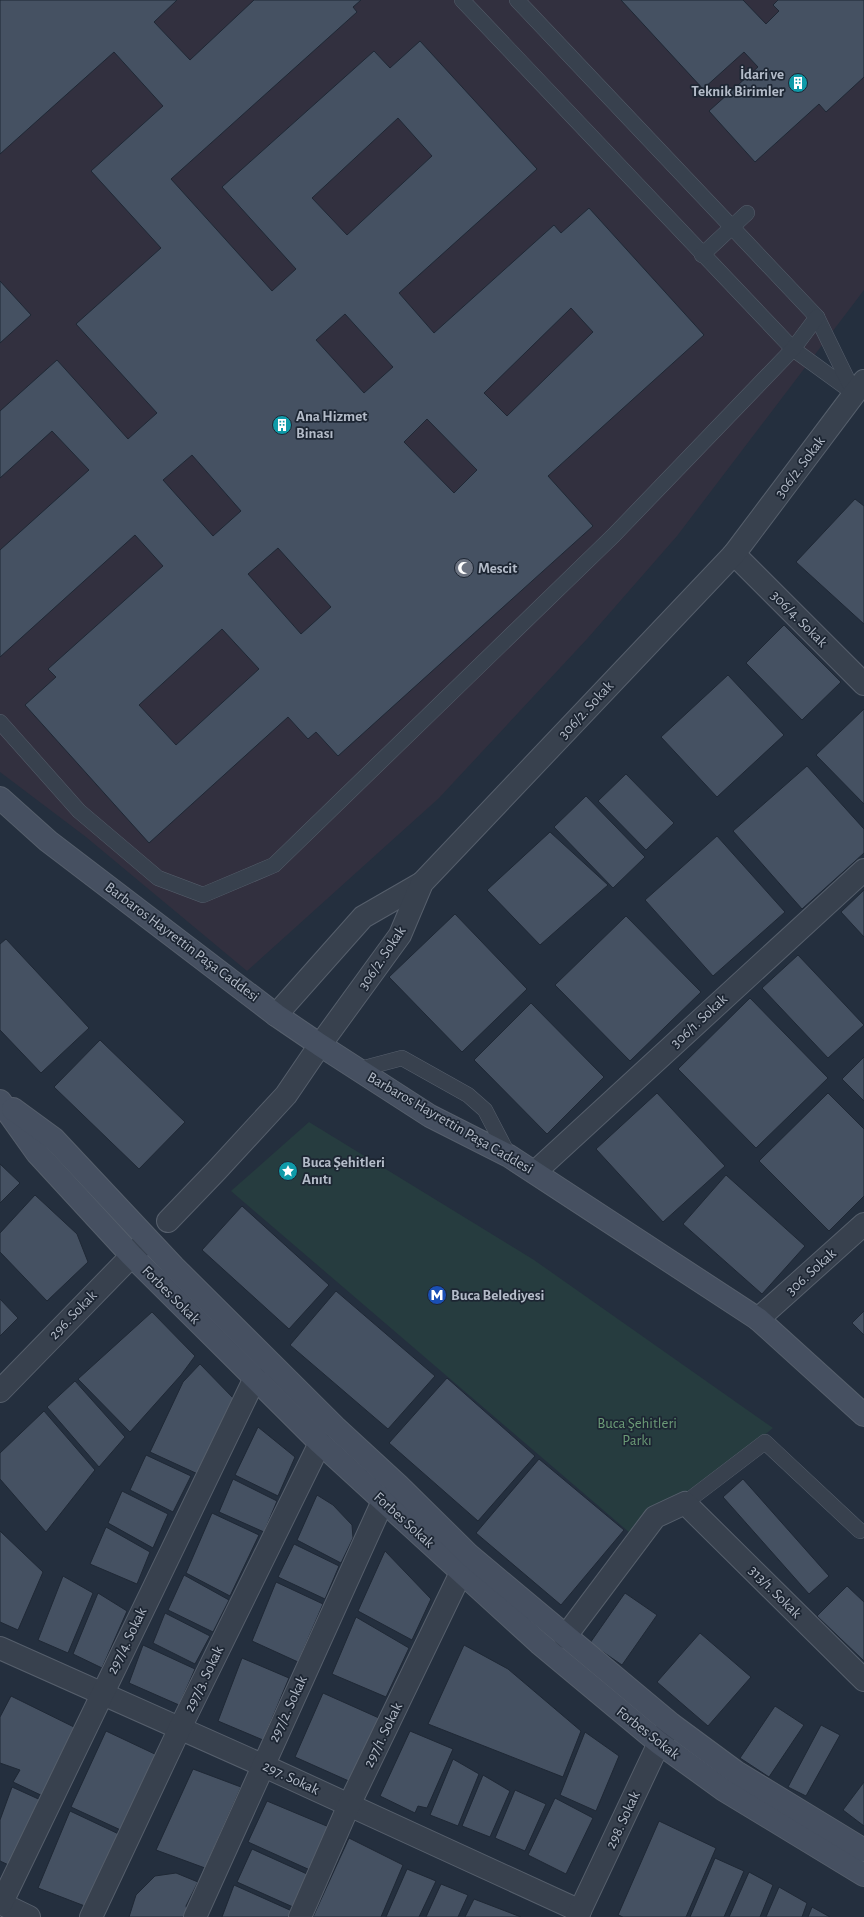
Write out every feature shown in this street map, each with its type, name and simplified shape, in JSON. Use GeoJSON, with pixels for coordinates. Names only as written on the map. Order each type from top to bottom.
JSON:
{"type":"FeatureCollection","features":[{"type":"Feature","properties":{"kind":"main road","name":"Barbaros Hayrettin Paşa Caddesi"},"geometry":{"type":"LineString","coordinates":[[0,798],[48,841],[276,1014],[320,1045],[430,1116],[509,1156],[535,1172],[758,1319],[864,1415]]}},
{"type":"Feature","properties":{"kind":"main road","name":"Forbes Sokak"},"geometry":{"type":"LineString","coordinates":[[0,1100],[54,1139],[147,1240],[335,1427],[398,1485],[465,1563],[538,1644],[659,1743],[724,1790],[864,1875]]}},
{"type":"Feature","properties":{"kind":"main road","name":"Forbes Sokak"},"geometry":{"type":"LineString","coordinates":[[0,1100],[37,1153],[131,1255],[320,1443],[383,1501],[564,1637],[671,1724],[736,1772],[864,1850]]}},
{"type":"Feature","properties":{"kind":"street","name":"306/2. Sokak"},"geometry":{"type":"LineString","coordinates":[[168,1221],[286,1095],[320,1045],[400,935],[422,883],[734,554],[859,387]]}},
{"type":"Feature","properties":{"kind":"street","name":"306/4. Sokak"},"geometry":{"type":"LineString","coordinates":[[734,554],[864,684]]}},
{"type":"Feature","properties":{"kind":"street","name":"306/1. Sokak"},"geometry":{"type":"LineString","coordinates":[[535,1172],[864,870]]}},
{"type":"Feature","properties":{"kind":"street"},"geometry":{"type":"LineString","coordinates":[[276,1014],[363,916],[422,883]]}},
{"type":"Feature","properties":{"kind":"street","name":"306. Sokak"},"geometry":{"type":"LineString","coordinates":[[758,1319],[864,1224]]}},
{"type":"Feature","properties":{"kind":"street","name":"296. Sokak"},"geometry":{"type":"LineString","coordinates":[[0,1391],[147,1240]]}},
{"type":"Feature","properties":{"kind":"street","name":"297/4. Sokak"},"geometry":{"type":"LineString","coordinates":[[0,1904],[255,1378]]}},
{"type":"Feature","properties":{"kind":"street","name":"297/3. Sokak"},"geometry":{"type":"LineString","coordinates":[[91,1917],[180,1728],[320,1443]]}},
{"type":"Feature","properties":{"kind":"street","name":"297/2. Sokak"},"geometry":{"type":"LineString","coordinates":[[195,1917],[262,1764],[383,1501]]}},
{"type":"Feature","properties":{"kind":"street"},"geometry":{"type":"LineString","coordinates":[[564,1637],[655,1517],[685,1503]]}},
{"type":"Feature","properties":{"kind":"street","name":"313/1. Sokak"},"geometry":{"type":"LineString","coordinates":[[685,1503],[864,1680]]}},
{"type":"Feature","properties":{"kind":"street","name":"297/1. Sokak"},"geometry":{"type":"LineString","coordinates":[[300,1917],[349,1805],[465,1563]]}},
{"type":"Feature","properties":{"kind":"street","name":"297. Sokak"},"geometry":{"type":"LineString","coordinates":[[0,1648],[262,1764],[578,1914]]}},
{"type":"Feature","properties":{"kind":"street","name":"298. Sokak"},"geometry":{"type":"LineString","coordinates":[[578,1914],[659,1743],[671,1724]]}},
{"type":"Feature","properties":{"kind":"street"},"geometry":{"type":"LineString","coordinates":[[0,1904],[29,1917]]}},
{"type":"Feature","properties":{"kind":"lane"},"geometry":{"type":"LineString","coordinates":[[462,0],[702,255],[793,349],[859,387]]}},
{"type":"Feature","properties":{"kind":"lane"},"geometry":{"type":"LineString","coordinates":[[517,0],[731,228],[817,317],[859,387]]}},
{"type":"Feature","properties":{"kind":"lane"},"geometry":{"type":"LineString","coordinates":[[702,255],[747,213]]}},
{"type":"Feature","properties":{"kind":"lane"},"geometry":{"type":"LineString","coordinates":[[0,722],[79,811],[158,878],[203,895],[274,865],[614,535],[793,349],[817,317]]}},
{"type":"Feature","properties":{"kind":"lane"},"geometry":{"type":"LineString","coordinates":[[357,1070],[402,1058],[468,1095],[485,1110],[509,1156]]}},
{"type":"Feature","properties":{"kind":"lane"},"geometry":{"type":"LineString","coordinates":[[685,1503],[765,1442],[860,1531]]}},
{"type":"Feature","properties":{"kind":"shaded area"},"geometry":{"type":"Polygon","coordinates":[[[0,0],[864,0],[864,290],[677,536],[587,639],[439,798],[247,971],[86,837],[0,772],[0,0]]]}},
{"type":"Feature","properties":{"kind":"green space","name":"Buca Şehitleri Parkı"},"geometry":{"type":"Polygon","coordinates":[[[309,1122],[534,1260],[773,1428],[637,1539],[231,1191],[309,1122]]]}},
{"type":"Feature","properties":{"kind":"building","name":"Ana Hizmet Binası"},"geometry":{"type":"Polygon","coordinates":[[[0,0],[177,0],[154,22],[190,60],[254,0],[361,0],[353,7],[357,12],[171,179],[272,291],[296,269],[222,187],[374,51],[390,68],[420,41],[537,169],[399,293],[434,333],[554,225],[561,233],[589,208],[704,335],[548,476],[593,526],[338,756],[316,732],[308,739],[288,717],[149,843],[25,705],[56,677],[48,669],[163,566],[135,535],[0,657],[0,550],[89,470],[52,431],[0,478],[0,411],[57,360],[128,439],[157,413],[76,324],[161,248],[91,171],[163,106],[114,52],[0,154],[0,0]],[[398,118],[312,198],[347,235],[432,156],[398,118]],[[571,308],[484,393],[507,416],[593,332],[571,308]],[[345,314],[316,340],[364,393],[393,367],[345,314]],[[427,419],[404,442],[454,493],[477,470],[427,419]],[[192,455],[163,480],[213,536],[241,511],[192,455]],[[278,548],[248,574],[301,634],[331,607],[278,548]],[[222,629],[139,705],[176,745],[259,669],[222,629]]]}},
{"type":"Feature","properties":{"kind":"building","name":"İdari ve Teknik Birimler"},"geometry":{"type":"Polygon","coordinates":[[[621,0],[743,0],[766,24],[779,11],[773,5],[778,0],[864,0],[864,77],[826,112],[819,104],[755,162],[709,111],[758,67],[744,52],[703,89],[621,0]]]}},
{"type":"Feature","properties":{"kind":"building"},"geometry":{"type":"Polygon","coordinates":[[[0,281],[31,315],[0,343],[0,281]]]}},
{"type":"Feature","properties":{"kind":"building"},"geometry":{"type":"Polygon","coordinates":[[[855,499],[864,506],[864,624],[796,562],[855,499]]]}},
{"type":"Feature","properties":{"kind":"building"},"geometry":{"type":"Polygon","coordinates":[[[784,625],[841,682],[802,720],[746,663],[784,625]]]}},
{"type":"Feature","properties":{"kind":"building"},"geometry":{"type":"Polygon","coordinates":[[[728,675],[784,735],[717,797],[661,737],[728,675]]]}},
{"type":"Feature","properties":{"kind":"building"},"geometry":{"type":"Polygon","coordinates":[[[864,709],[864,804],[816,755],[864,709]]]}},
{"type":"Feature","properties":{"kind":"building"},"geometry":{"type":"Polygon","coordinates":[[[807,766],[864,829],[864,853],[802,909],[733,831],[807,766]]]}},
{"type":"Feature","properties":{"kind":"building"},"geometry":{"type":"Polygon","coordinates":[[[626,774],[674,823],[646,850],[598,801],[626,774]]]}},
{"type":"Feature","properties":{"kind":"building"},"geometry":{"type":"Polygon","coordinates":[[[586,796],[645,857],[613,888],[554,827],[586,796]]]}},
{"type":"Feature","properties":{"kind":"building"},"geometry":{"type":"Polygon","coordinates":[[[550,832],[608,885],[540,945],[487,890],[550,832]]]}},
{"type":"Feature","properties":{"kind":"building"},"geometry":{"type":"Polygon","coordinates":[[[717,836],[785,912],[713,976],[645,900],[717,836]]]}},
{"type":"Feature","properties":{"kind":"building"},"geometry":{"type":"Polygon","coordinates":[[[864,890],[864,937],[841,912],[864,890]]]}},
{"type":"Feature","properties":{"kind":"building"},"geometry":{"type":"Polygon","coordinates":[[[455,914],[527,989],[462,1052],[389,977],[455,914]]]}},
{"type":"Feature","properties":{"kind":"building"},"geometry":{"type":"Polygon","coordinates":[[[626,916],[701,992],[630,1061],[555,985],[626,916]]]}},
{"type":"Feature","properties":{"kind":"building"},"geometry":{"type":"Polygon","coordinates":[[[6,939],[89,1028],[41,1073],[0,1030],[0,944],[6,939]]]}},
{"type":"Feature","properties":{"kind":"building"},"geometry":{"type":"Polygon","coordinates":[[[798,955],[864,1025],[828,1058],[762,988],[798,955]]]}},
{"type":"Feature","properties":{"kind":"building"},"geometry":{"type":"Polygon","coordinates":[[[750,998],[828,1078],[756,1148],[678,1069],[750,998]]]}},
{"type":"Feature","properties":{"kind":"building"},"geometry":{"type":"Polygon","coordinates":[[[531,1003],[604,1077],[547,1134],[474,1060],[531,1003]]]}},
{"type":"Feature","properties":{"kind":"building"},"geometry":{"type":"Polygon","coordinates":[[[100,1040],[185,1122],[139,1169],[54,1087],[100,1040]]]}},
{"type":"Feature","properties":{"kind":"building"},"geometry":{"type":"Polygon","coordinates":[[[864,1057],[864,1101],[842,1079],[864,1057]]]}},
{"type":"Feature","properties":{"kind":"building"},"geometry":{"type":"Polygon","coordinates":[[[657,1093],[725,1166],[663,1222],[596,1149],[657,1093]]]}},
{"type":"Feature","properties":{"kind":"building"},"geometry":{"type":"Polygon","coordinates":[[[828,1093],[864,1129],[864,1196],[829,1231],[759,1161],[828,1093]]]}},
{"type":"Feature","properties":{"kind":"building"},"geometry":{"type":"Polygon","coordinates":[[[0,1164],[20,1183],[0,1203],[0,1164]]]}},
{"type":"Feature","properties":{"kind":"building"},"geometry":{"type":"Polygon","coordinates":[[[726,1175],[805,1246],[762,1294],[683,1224],[726,1175]]]}},
{"type":"Feature","properties":{"kind":"building"},"geometry":{"type":"Polygon","coordinates":[[[35,1195],[77,1234],[88,1262],[47,1301],[0,1252],[0,1233],[35,1195]]]}},
{"type":"Feature","properties":{"kind":"building"},"geometry":{"type":"Polygon","coordinates":[[[242,1206],[329,1285],[289,1329],[202,1250],[242,1206]]]}},
{"type":"Feature","properties":{"kind":"building"},"geometry":{"type":"Polygon","coordinates":[[[336,1291],[435,1376],[388,1429],[290,1345],[336,1291]]]}},
{"type":"Feature","properties":{"kind":"building"},"geometry":{"type":"Polygon","coordinates":[[[0,1299],[18,1318],[0,1336],[0,1299]]]}},
{"type":"Feature","properties":{"kind":"building"},"geometry":{"type":"Polygon","coordinates":[[[864,1311],[864,1335],[852,1323],[864,1311]]]}},
{"type":"Feature","properties":{"kind":"building"},"geometry":{"type":"Polygon","coordinates":[[[152,1312],[195,1356],[181,1375],[130,1432],[78,1379],[152,1312]]]}},
{"type":"Feature","properties":{"kind":"building"},"geometry":{"type":"Polygon","coordinates":[[[200,1364],[235,1400],[200,1475],[150,1452],[183,1382],[200,1364]]]}},
{"type":"Feature","properties":{"kind":"building"},"geometry":{"type":"Polygon","coordinates":[[[447,1378],[535,1456],[478,1521],[389,1443],[447,1378]]]}},
{"type":"Feature","properties":{"kind":"building"},"geometry":{"type":"Polygon","coordinates":[[[75,1381],[125,1437],[99,1467],[47,1407],[75,1381]]]}},
{"type":"Feature","properties":{"kind":"building"},"geometry":{"type":"Polygon","coordinates":[[[44,1411],[95,1470],[46,1532],[0,1479],[0,1453],[44,1411]]]}},
{"type":"Feature","properties":{"kind":"building"},"geometry":{"type":"Polygon","coordinates":[[[258,1427],[295,1457],[278,1496],[235,1475],[258,1427]]]}},
{"type":"Feature","properties":{"kind":"building"},"geometry":{"type":"Polygon","coordinates":[[[146,1455],[191,1476],[173,1512],[130,1490],[146,1455]]]}},
{"type":"Feature","properties":{"kind":"building"},"geometry":{"type":"Polygon","coordinates":[[[539,1459],[624,1530],[561,1605],[476,1533],[539,1459]]]}},
{"type":"Feature","properties":{"kind":"building"},"geometry":{"type":"Polygon","coordinates":[[[233,1479],[277,1501],[264,1532],[219,1512],[233,1479]]]}},
{"type":"Feature","properties":{"kind":"building"},"geometry":{"type":"Polygon","coordinates":[[[743,1479],[829,1576],[809,1594],[723,1497],[743,1479]]]}},
{"type":"Feature","properties":{"kind":"building"},"geometry":{"type":"Polygon","coordinates":[[[122,1491],[168,1514],[153,1548],[108,1523],[122,1491]]]}},
{"type":"Feature","properties":{"kind":"building"},"geometry":{"type":"Polygon","coordinates":[[[317,1495],[333,1505],[352,1525],[353,1538],[341,1563],[297,1540],[317,1495]]]}},
{"type":"Feature","properties":{"kind":"building"},"geometry":{"type":"Polygon","coordinates":[[[212,1513],[259,1535],[230,1596],[186,1573],[212,1513]]]}},
{"type":"Feature","properties":{"kind":"building"},"geometry":{"type":"Polygon","coordinates":[[[106,1527],[150,1552],[137,1584],[90,1564],[106,1527]]]}},
{"type":"Feature","properties":{"kind":"building"},"geometry":{"type":"Polygon","coordinates":[[[0,1531],[43,1572],[18,1630],[0,1622],[0,1531]]]}},
{"type":"Feature","properties":{"kind":"building"},"geometry":{"type":"Polygon","coordinates":[[[294,1544],[339,1566],[325,1599],[278,1577],[294,1544]]]}},
{"type":"Feature","properties":{"kind":"building"},"geometry":{"type":"Polygon","coordinates":[[[385,1551],[431,1599],[412,1640],[358,1611],[385,1551]]]}},
{"type":"Feature","properties":{"kind":"building"},"geometry":{"type":"Polygon","coordinates":[[[184,1575],[229,1600],[213,1632],[168,1610],[184,1575]]]}},
{"type":"Feature","properties":{"kind":"building"},"geometry":{"type":"Polygon","coordinates":[[[63,1576],[93,1593],[68,1653],[38,1640],[63,1576]]]}},
{"type":"Feature","properties":{"kind":"building"},"geometry":{"type":"Polygon","coordinates":[[[276,1582],[323,1604],[298,1662],[252,1641],[276,1582]]]}},
{"type":"Feature","properties":{"kind":"building"},"geometry":{"type":"Polygon","coordinates":[[[847,1586],[864,1602],[864,1661],[817,1616],[847,1586]]]}},
{"type":"Feature","properties":{"kind":"building"},"geometry":{"type":"Polygon","coordinates":[[[98,1593],[127,1611],[102,1668],[73,1654],[98,1593]]]}},
{"type":"Feature","properties":{"kind":"building"},"geometry":{"type":"Polygon","coordinates":[[[625,1593],[657,1615],[622,1665],[590,1643],[625,1593]]]}},
{"type":"Feature","properties":{"kind":"building"},"geometry":{"type":"Polygon","coordinates":[[[165,1613],[210,1636],[195,1664],[153,1643],[165,1613]]]}},
{"type":"Feature","properties":{"kind":"building"},"geometry":{"type":"Polygon","coordinates":[[[356,1617],[409,1648],[386,1697],[332,1674],[356,1617]]]}},
{"type":"Feature","properties":{"kind":"building"},"geometry":{"type":"Polygon","coordinates":[[[700,1633],[751,1677],[708,1726],[657,1682],[700,1633]]]}},
{"type":"Feature","properties":{"kind":"building"},"geometry":{"type":"Polygon","coordinates":[[[143,1645],[195,1669],[179,1705],[129,1683],[143,1645]]]}},
{"type":"Feature","properties":{"kind":"building"},"geometry":{"type":"Polygon","coordinates":[[[464,1645],[508,1669],[581,1731],[563,1777],[428,1724],[464,1645]]]}},
{"type":"Feature","properties":{"kind":"building"},"geometry":{"type":"Polygon","coordinates":[[[242,1658],[289,1678],[263,1740],[218,1721],[242,1658]]]}},
{"type":"Feature","properties":{"kind":"building"},"geometry":{"type":"Polygon","coordinates":[[[323,1693],[379,1718],[351,1782],[295,1757],[323,1693]]]}},
{"type":"Feature","properties":{"kind":"building"},"geometry":{"type":"Polygon","coordinates":[[[11,1696],[78,1729],[45,1797],[13,1782],[20,1770],[0,1763],[0,1717],[11,1696]]]}},
{"type":"Feature","properties":{"kind":"building"},"geometry":{"type":"Polygon","coordinates":[[[775,1706],[804,1725],[769,1777],[740,1758],[775,1706]]]}},
{"type":"Feature","properties":{"kind":"building"},"geometry":{"type":"Polygon","coordinates":[[[821,1725],[840,1735],[806,1796],[788,1787],[821,1725]]]}},
{"type":"Feature","properties":{"kind":"building"},"geometry":{"type":"Polygon","coordinates":[[[106,1731],[159,1756],[125,1832],[71,1807],[106,1731]]]}},
{"type":"Feature","properties":{"kind":"building"},"geometry":{"type":"Polygon","coordinates":[[[410,1731],[453,1749],[427,1808],[418,1806],[415,1813],[380,1796],[410,1731]]]}},
{"type":"Feature","properties":{"kind":"building"},"geometry":{"type":"Polygon","coordinates":[[[585,1732],[619,1756],[596,1811],[560,1795],[585,1732]]]}},
{"type":"Feature","properties":{"kind":"building"},"geometry":{"type":"Polygon","coordinates":[[[453,1759],[479,1774],[458,1826],[430,1815],[453,1759]]]}},
{"type":"Feature","properties":{"kind":"building"},"geometry":{"type":"Polygon","coordinates":[[[193,1769],[241,1787],[205,1868],[156,1850],[193,1769]]]}},
{"type":"Feature","properties":{"kind":"building"},"geometry":{"type":"Polygon","coordinates":[[[483,1775],[510,1791],[490,1837],[462,1826],[483,1775]]]}},
{"type":"Feature","properties":{"kind":"building"},"geometry":{"type":"Polygon","coordinates":[[[864,1782],[864,1826],[843,1810],[864,1782]]]}},
{"type":"Feature","properties":{"kind":"building"},"geometry":{"type":"Polygon","coordinates":[[[12,1787],[45,1802],[13,1867],[0,1861],[0,1820],[12,1787]]]}},
{"type":"Feature","properties":{"kind":"building"},"geometry":{"type":"Polygon","coordinates":[[[515,1790],[546,1804],[525,1851],[495,1838],[515,1790]]]}},
{"type":"Feature","properties":{"kind":"building"},"geometry":{"type":"Polygon","coordinates":[[[555,1798],[593,1818],[566,1874],[528,1855],[555,1798]]]}},
{"type":"Feature","properties":{"kind":"building"},"geometry":{"type":"Polygon","coordinates":[[[267,1801],[329,1827],[310,1870],[248,1842],[267,1801]]]}},
{"type":"Feature","properties":{"kind":"building"},"geometry":{"type":"Polygon","coordinates":[[[70,1811],[123,1836],[90,1908],[38,1888],[70,1811]]]}},
{"type":"Feature","properties":{"kind":"building"},"geometry":{"type":"Polygon","coordinates":[[[659,1821],[716,1848],[686,1917],[623,1917],[618,1915],[659,1821]]]}},
{"type":"Feature","properties":{"kind":"building"},"geometry":{"type":"Polygon","coordinates":[[[349,1838],[403,1865],[381,1917],[313,1917],[349,1838]]]}},
{"type":"Feature","properties":{"kind":"building"},"geometry":{"type":"Polygon","coordinates":[[[252,1849],[307,1874],[293,1907],[237,1882],[252,1849]]]}},
{"type":"Feature","properties":{"kind":"building"},"geometry":{"type":"Polygon","coordinates":[[[715,1858],[744,1871],[724,1917],[690,1917],[715,1858]]]}},
{"type":"Feature","properties":{"kind":"building"},"geometry":{"type":"Polygon","coordinates":[[[407,1869],[436,1881],[419,1917],[386,1917],[407,1869]]]}},
{"type":"Feature","properties":{"kind":"building"},"geometry":{"type":"Polygon","coordinates":[[[749,1872],[773,1885],[760,1917],[729,1917],[749,1872]]]}},
{"type":"Feature","properties":{"kind":"building"},"geometry":{"type":"Polygon","coordinates":[[[176,1873],[198,1882],[186,1906],[189,1917],[129,1917],[136,1895],[155,1876],[176,1873]]]}},
{"type":"Feature","properties":{"kind":"building"},"geometry":{"type":"Polygon","coordinates":[[[441,1884],[468,1895],[458,1917],[426,1917],[441,1884]]]}},
{"type":"Feature","properties":{"kind":"building"},"geometry":{"type":"Polygon","coordinates":[[[234,1885],[292,1911],[289,1917],[222,1917],[234,1885]]]}},
{"type":"Feature","properties":{"kind":"building"},"geometry":{"type":"Polygon","coordinates":[[[779,1887],[807,1903],[802,1917],[766,1917],[779,1887]]]}},
{"type":"Feature","properties":{"kind":"building"},"geometry":{"type":"Polygon","coordinates":[[[474,1899],[521,1917],[465,1917],[474,1899]]]}},
{"type":"Feature","properties":{"kind":"building"},"geometry":{"type":"Polygon","coordinates":[[[812,1907],[830,1917],[808,1917],[812,1907]]]}},
{"type":"Feature","properties":{"kind":"place","name":"İdari ve Teknik Birimler"},"geometry":{"type":"Point","coordinates":[798,83]}},
{"type":"Feature","properties":{"kind":"place","name":"Ana Hizmet Binası"},"geometry":{"type":"Point","coordinates":[282,425]}},
{"type":"Feature","properties":{"kind":"place","name":"Mescit"},"geometry":{"type":"Point","coordinates":[464,568]}},
{"type":"Feature","properties":{"kind":"place","name":"Buca Şehitleri Anıtı"},"geometry":{"type":"Point","coordinates":[288,1171]}},
{"type":"Feature","properties":{"kind":"place","name":"Buca Belediyesi"},"geometry":{"type":"Point","coordinates":[437,1295]}}]}
